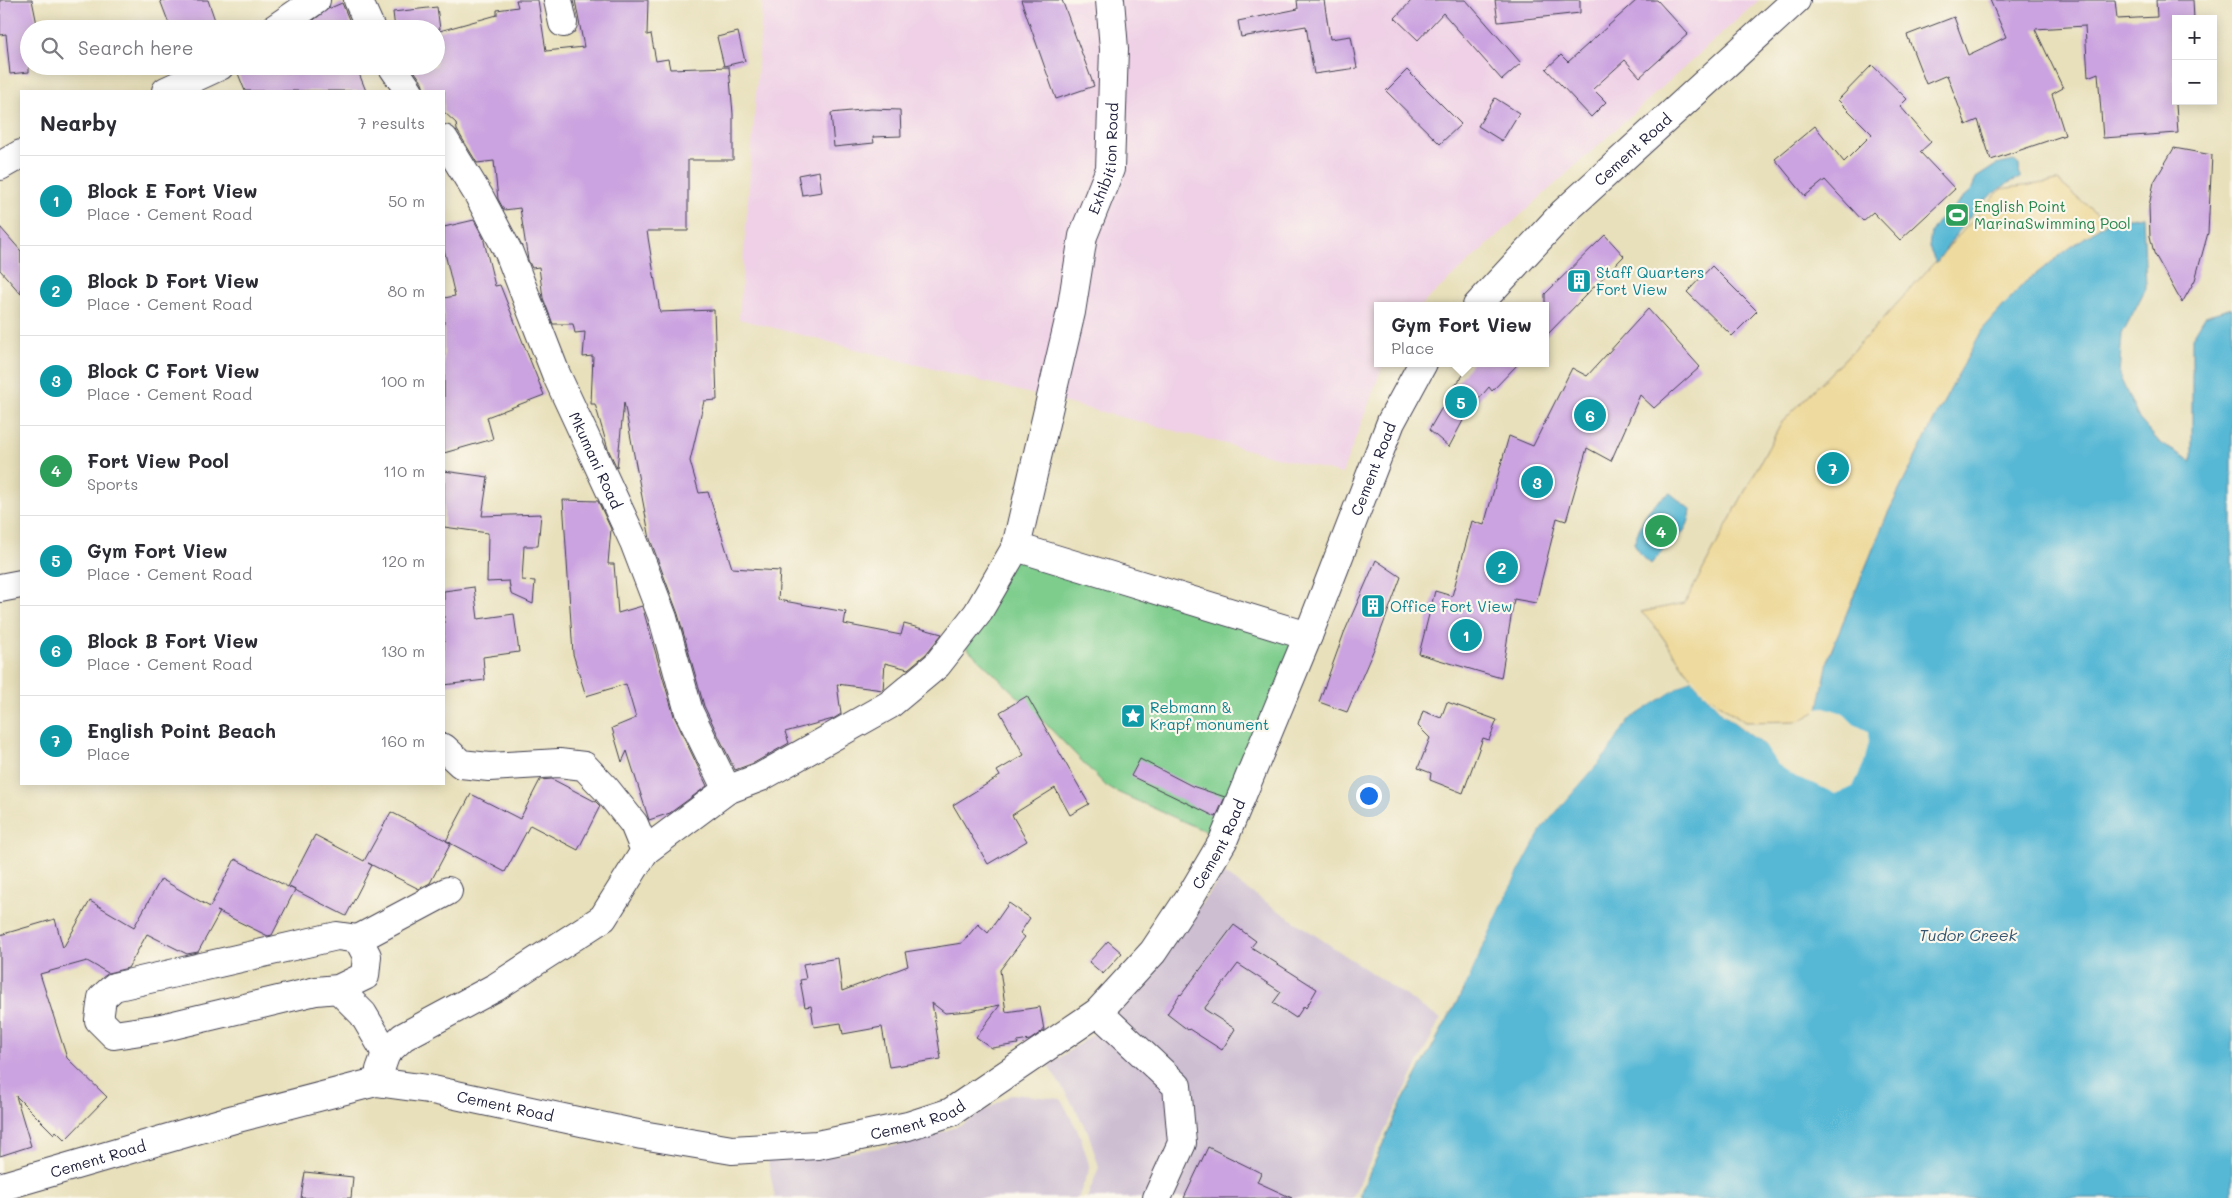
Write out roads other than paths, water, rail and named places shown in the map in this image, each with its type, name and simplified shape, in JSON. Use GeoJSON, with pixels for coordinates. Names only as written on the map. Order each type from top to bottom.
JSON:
{"type":"FeatureCollection","features":[{"type":"Feature","properties":{"kind":"street"},"geometry":{"type":"LineString","coordinates":[[287,20],[316,0]]}},
{"type":"Feature","properties":{"kind":"street"},"geometry":{"type":"LineString","coordinates":[[358,0],[367,20]]}},
{"type":"Feature","properties":{"kind":"street","name":"Exhibition Road"},"geometry":{"type":"LineString","coordinates":[[645,851],[727,790],[761,777],[889,705],[937,665],[977,614],[1016,547],[1071,312],[1083,236],[1110,169],[1114,49],[1110,0]]}},
{"type":"Feature","properties":{"kind":"street","name":"Cement Road"},"geometry":{"type":"LineString","coordinates":[[1480,302],[1564,212],[1796,0]]}},
{"type":"Feature","properties":{"kind":"street"},"geometry":{"type":"LineString","coordinates":[[168,90],[201,75]]}},
{"type":"Feature","properties":{"kind":"street"},"geometry":{"type":"LineString","coordinates":[[398,75],[408,90]]}},
{"type":"Feature","properties":{"kind":"street","name":"Mkumani Road"},"geometry":{"type":"LineString","coordinates":[[445,141],[479,196],[509,253],[556,374],[634,542],[663,618],[689,712],[727,790]]}},
{"type":"Feature","properties":{"kind":"street"},"geometry":{"type":"LineString","coordinates":[[0,166],[20,155]]}},
{"type":"Feature","properties":{"kind":"street","name":"Cement Road"},"geometry":{"type":"LineString","coordinates":[[0,1187],[234,1119],[376,1082],[428,1089],[642,1135],[732,1150],[817,1145],[908,1126],[951,1112],[1098,1012],[1153,952],[1193,892],[1223,841],[1308,636],[1391,422],[1421,367]]}},
{"type":"Feature","properties":{"kind":"street"},"geometry":{"type":"LineString","coordinates":[[1016,547],[1308,636]]}},
{"type":"Feature","properties":{"kind":"street"},"geometry":{"type":"LineString","coordinates":[[0,588],[20,584]]}},
{"type":"Feature","properties":{"kind":"street"},"geometry":{"type":"LineString","coordinates":[[376,1082],[386,1053],[402,1037],[496,987],[603,918],[645,851],[634,824],[584,766],[559,763],[489,767],[461,764],[445,749]]}},
{"type":"Feature","properties":{"kind":"street"},"geometry":{"type":"LineString","coordinates":[[358,939],[367,956],[366,976],[338,989],[316,991],[161,1028],[114,1035],[99,1020],[102,998],[114,987],[337,936],[358,939],[448,891]]}},
{"type":"Feature","properties":{"kind":"street"},"geometry":{"type":"LineString","coordinates":[[338,989],[363,1014],[386,1053]]}},
{"type":"Feature","properties":{"kind":"street"},"geometry":{"type":"LineString","coordinates":[[1098,1012],[1177,1086],[1182,1143],[1157,1198]]}},
{"type":"Feature","properties":{"kind":"water","name":"English Point MarinaSwimming Pool"},"geometry":{"type":"Polygon","coordinates":[[[2014,161],[2019,165],[2020,178],[2006,184],[1994,193],[1972,214],[1936,263],[1929,248],[1931,232],[1939,220],[1971,191],[1976,178],[1996,165],[2014,161]]]}},
{"type":"Feature","properties":{"kind":"water","name":"Tudor Creek"},"geometry":{"type":"Polygon","coordinates":[[[2143,216],[2146,288],[2122,334],[2119,375],[2139,419],[2161,444],[2192,461],[2192,338],[2205,316],[2232,308],[2232,1198],[1361,1198],[1361,1192],[1401,1104],[1464,989],[1508,891],[1542,828],[1608,752],[1628,720],[1691,679],[1723,714],[1765,746],[1816,718],[1829,656],[1887,515],[1935,418],[1982,330],[2024,283],[2071,247],[2107,222],[2143,216]]]}},
{"type":"Feature","properties":{"kind":"water"},"geometry":{"type":"Polygon","coordinates":[[[1670,493],[1691,510],[1689,520],[1686,528],[1676,540],[1651,564],[1641,555],[1634,543],[1650,508],[1670,493]]]}},
{"type":"Feature","properties":{"kind":"place","name":"English Point MarinaSwimming Pool"},"geometry":{"type":"Point","coordinates":[1957,215]}},
{"type":"Feature","properties":{"kind":"place","name":"Staff Quarters Fort View"},"geometry":{"type":"Point","coordinates":[1579,281]}},
{"type":"Feature","properties":{"kind":"place","name":"Gym Fort View"},"geometry":{"type":"Point","coordinates":[1461,402]}},
{"type":"Feature","properties":{"kind":"place","name":"Block B Fort View"},"geometry":{"type":"Point","coordinates":[1590,415]}},
{"type":"Feature","properties":{"kind":"place","name":"English Point Beach"},"geometry":{"type":"Point","coordinates":[1833,468]}},
{"type":"Feature","properties":{"kind":"place","name":"Block C Fort View"},"geometry":{"type":"Point","coordinates":[1537,482]}},
{"type":"Feature","properties":{"kind":"place","name":"Fort View Pool"},"geometry":{"type":"Point","coordinates":[1661,531]}},
{"type":"Feature","properties":{"kind":"place","name":"Block D Fort View"},"geometry":{"type":"Point","coordinates":[1502,567]}},
{"type":"Feature","properties":{"kind":"place","name":"Office Fort View"},"geometry":{"type":"Point","coordinates":[1373,606]}},
{"type":"Feature","properties":{"kind":"place","name":"Block E Fort View"},"geometry":{"type":"Point","coordinates":[1466,635]}},
{"type":"Feature","properties":{"kind":"place","name":"Rebmann & Krapf monument"},"geometry":{"type":"Point","coordinates":[1133,716]}}]}
